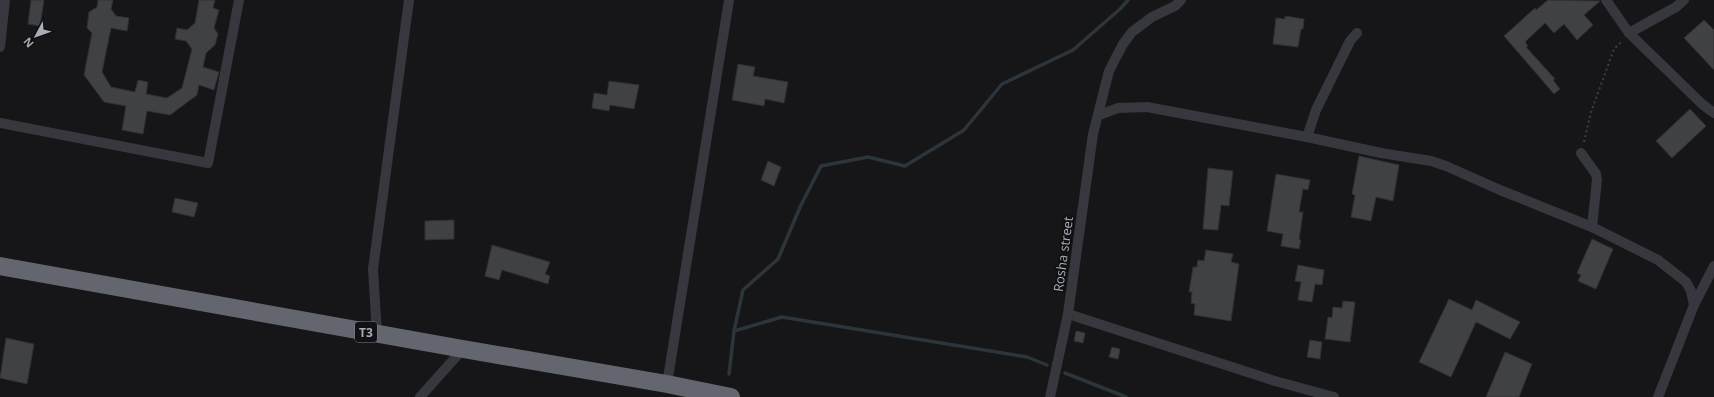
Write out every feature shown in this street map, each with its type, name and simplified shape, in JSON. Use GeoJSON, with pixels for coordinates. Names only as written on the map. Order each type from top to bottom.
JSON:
{"type":"FeatureCollection","features":[{"type":"Feature","properties":{"kind":"highway","name":"T3"},"geometry":{"type":"LineString","coordinates":[[0,266],[377,334],[667,384],[731,397]]}},
{"type":"Feature","properties":{"kind":"street"},"geometry":{"type":"LineString","coordinates":[[0,47],[5,0]]}},
{"type":"Feature","properties":{"kind":"street"},"geometry":{"type":"LineString","coordinates":[[0,123],[208,163],[239,0]]}},
{"type":"Feature","properties":{"kind":"street"},"geometry":{"type":"LineString","coordinates":[[377,334],[373,270],[409,0]]}},
{"type":"Feature","properties":{"kind":"street"},"geometry":{"type":"LineString","coordinates":[[667,384],[729,0]]}},
{"type":"Feature","properties":{"kind":"street","name":"Rosha street"},"geometry":{"type":"LineString","coordinates":[[1050,397],[1068,314],[1092,140],[1108,71],[1128,37],[1152,17],[1175,6],[1181,0]]}},
{"type":"Feature","properties":{"kind":"street"},"geometry":{"type":"LineString","coordinates":[[1606,0],[1629,34],[1702,104],[1714,113]]}},
{"type":"Feature","properties":{"kind":"street"},"geometry":{"type":"LineString","coordinates":[[1629,34],[1684,0]]}},
{"type":"Feature","properties":{"kind":"street"},"geometry":{"type":"LineString","coordinates":[[1307,137],[1319,104],[1350,41],[1357,34]]}},
{"type":"Feature","properties":{"kind":"street"},"geometry":{"type":"LineString","coordinates":[[1099,115],[1118,108],[1147,107],[1307,137],[1382,153],[1431,161],[1592,227],[1658,260],[1686,282],[1691,291],[1694,305]]}},
{"type":"Feature","properties":{"kind":"street"},"geometry":{"type":"LineString","coordinates":[[1581,153],[1596,174],[1597,180],[1592,227]]}},
{"type":"Feature","properties":{"kind":"street"},"geometry":{"type":"LineString","coordinates":[[1658,397],[1694,305],[1714,266]]}},
{"type":"Feature","properties":{"kind":"street"},"geometry":{"type":"LineString","coordinates":[[1068,314],[1275,381],[1334,397]]}},
{"type":"Feature","properties":{"kind":"street"},"geometry":{"type":"LineString","coordinates":[[420,397],[463,349]]}},
{"type":"Feature","properties":{"kind":"path"},"geometry":{"type":"LineString","coordinates":[[1581,153],[1591,112],[1614,49],[1629,34]]}},
{"type":"Feature","properties":{"kind":"building"},"geometry":{"type":"Polygon","coordinates":[[[31,0],[44,0],[40,26],[28,24],[31,0]]]}},
{"type":"Feature","properties":{"kind":"building"},"geometry":{"type":"Polygon","coordinates":[[[98,0],[113,0],[111,9],[116,16],[129,18],[127,31],[111,28],[102,72],[111,87],[135,92],[138,80],[148,82],[146,94],[167,98],[182,88],[192,49],[186,41],[175,39],[177,28],[187,30],[195,23],[199,0],[215,0],[213,8],[219,10],[214,28],[218,34],[215,45],[206,53],[203,67],[219,72],[214,90],[199,85],[197,95],[170,115],[147,111],[143,134],[122,130],[126,106],[104,102],[84,75],[92,33],[87,28],[89,12],[97,7],[98,0]]]}},
{"type":"Feature","properties":{"kind":"building"},"geometry":{"type":"Polygon","coordinates":[[[1548,0],[1600,1],[1584,15],[1593,25],[1577,40],[1564,24],[1554,33],[1545,23],[1525,42],[1528,46],[1526,47],[1555,79],[1553,80],[1560,89],[1554,94],[1504,36],[1535,8],[1536,10],[1548,0]]]}},
{"type":"Feature","properties":{"kind":"building"},"geometry":{"type":"Polygon","coordinates":[[[1285,16],[1304,19],[1298,47],[1273,44],[1276,18],[1285,19],[1285,16]]]}},
{"type":"Feature","properties":{"kind":"building"},"geometry":{"type":"Polygon","coordinates":[[[1704,20],[1714,30],[1714,70],[1684,38],[1704,20]]]}},
{"type":"Feature","properties":{"kind":"building"},"geometry":{"type":"Polygon","coordinates":[[[738,64],[755,67],[753,76],[788,82],[784,103],[765,99],[764,106],[732,100],[738,64]]]}},
{"type":"Feature","properties":{"kind":"building"},"geometry":{"type":"Polygon","coordinates":[[[609,81],[639,85],[634,109],[610,105],[609,111],[592,108],[594,93],[607,95],[609,81]]]}},
{"type":"Feature","properties":{"kind":"building"},"geometry":{"type":"Polygon","coordinates":[[[1690,109],[1706,126],[1672,158],[1656,141],[1690,109]]]}},
{"type":"Feature","properties":{"kind":"building"},"geometry":{"type":"Polygon","coordinates":[[[1359,156],[1399,165],[1393,201],[1376,197],[1371,221],[1351,217],[1355,195],[1352,194],[1359,156]]]}},
{"type":"Feature","properties":{"kind":"building"},"geometry":{"type":"Polygon","coordinates":[[[768,161],[781,167],[774,186],[761,180],[768,161]]]}},
{"type":"Feature","properties":{"kind":"building"},"geometry":{"type":"Polygon","coordinates":[[[1208,168],[1233,171],[1229,206],[1221,205],[1218,230],[1203,229],[1208,168]]]}},
{"type":"Feature","properties":{"kind":"building"},"geometry":{"type":"Polygon","coordinates":[[[1276,174],[1310,180],[1308,190],[1303,189],[1299,212],[1303,212],[1299,249],[1281,246],[1283,234],[1267,231],[1276,174]]]}},
{"type":"Feature","properties":{"kind":"building"},"geometry":{"type":"Polygon","coordinates":[[[175,198],[198,203],[194,217],[172,212],[175,198]]]}},
{"type":"Feature","properties":{"kind":"building"},"geometry":{"type":"Polygon","coordinates":[[[454,220],[454,239],[425,240],[425,221],[454,220]]]}},
{"type":"Feature","properties":{"kind":"building"},"geometry":{"type":"Polygon","coordinates":[[[1592,239],[1613,249],[1596,289],[1578,281],[1581,275],[1577,273],[1592,239]]]}},
{"type":"Feature","properties":{"kind":"building"},"geometry":{"type":"Polygon","coordinates":[[[492,245],[550,262],[545,274],[550,276],[548,284],[502,270],[499,280],[485,276],[492,245]]]}},
{"type":"Feature","properties":{"kind":"building"},"geometry":{"type":"Polygon","coordinates":[[[1206,250],[1233,254],[1231,262],[1239,264],[1231,321],[1194,315],[1195,304],[1191,303],[1192,292],[1189,292],[1193,267],[1197,267],[1198,260],[1204,261],[1206,250]]]}},
{"type":"Feature","properties":{"kind":"building"},"geometry":{"type":"Polygon","coordinates":[[[1298,265],[1324,270],[1322,285],[1315,284],[1312,302],[1298,300],[1301,282],[1295,281],[1298,265]]]}},
{"type":"Feature","properties":{"kind":"building"},"geometry":{"type":"Polygon","coordinates":[[[1449,299],[1472,310],[1476,300],[1520,322],[1510,339],[1476,322],[1451,377],[1419,362],[1449,299]]]}},
{"type":"Feature","properties":{"kind":"building"},"geometry":{"type":"Polygon","coordinates":[[[1343,301],[1355,302],[1350,342],[1325,339],[1328,317],[1332,318],[1333,307],[1342,308],[1343,301]]]}},
{"type":"Feature","properties":{"kind":"building"},"geometry":{"type":"Polygon","coordinates":[[[1076,331],[1085,333],[1083,343],[1074,341],[1076,331]]]}},
{"type":"Feature","properties":{"kind":"building"},"geometry":{"type":"Polygon","coordinates":[[[6,338],[34,344],[27,384],[0,378],[6,338]]]}},
{"type":"Feature","properties":{"kind":"building"},"geometry":{"type":"Polygon","coordinates":[[[1310,340],[1322,342],[1320,359],[1307,357],[1310,340]]]}},
{"type":"Feature","properties":{"kind":"building"},"geometry":{"type":"Polygon","coordinates":[[[1112,347],[1120,349],[1118,359],[1109,357],[1112,347]]]}},
{"type":"Feature","properties":{"kind":"building"},"geometry":{"type":"Polygon","coordinates":[[[1505,352],[1532,364],[1519,397],[1486,397],[1505,352]]]}},
{"type":"Feature","properties":{"kind":"waterway"},"geometry":{"type":"LineString","coordinates":[[734,331],[743,290],[778,259],[801,205],[821,166],[868,157],[905,166],[964,130],[1002,84],[1073,50],[1120,9],[1128,0]]}},
{"type":"Feature","properties":{"kind":"waterway"},"geometry":{"type":"LineString","coordinates":[[729,374],[734,331],[782,317],[1027,357],[1047,365]]}},
{"type":"Feature","properties":{"kind":"waterway"},"geometry":{"type":"LineString","coordinates":[[1065,373],[1126,397]]}}]}
